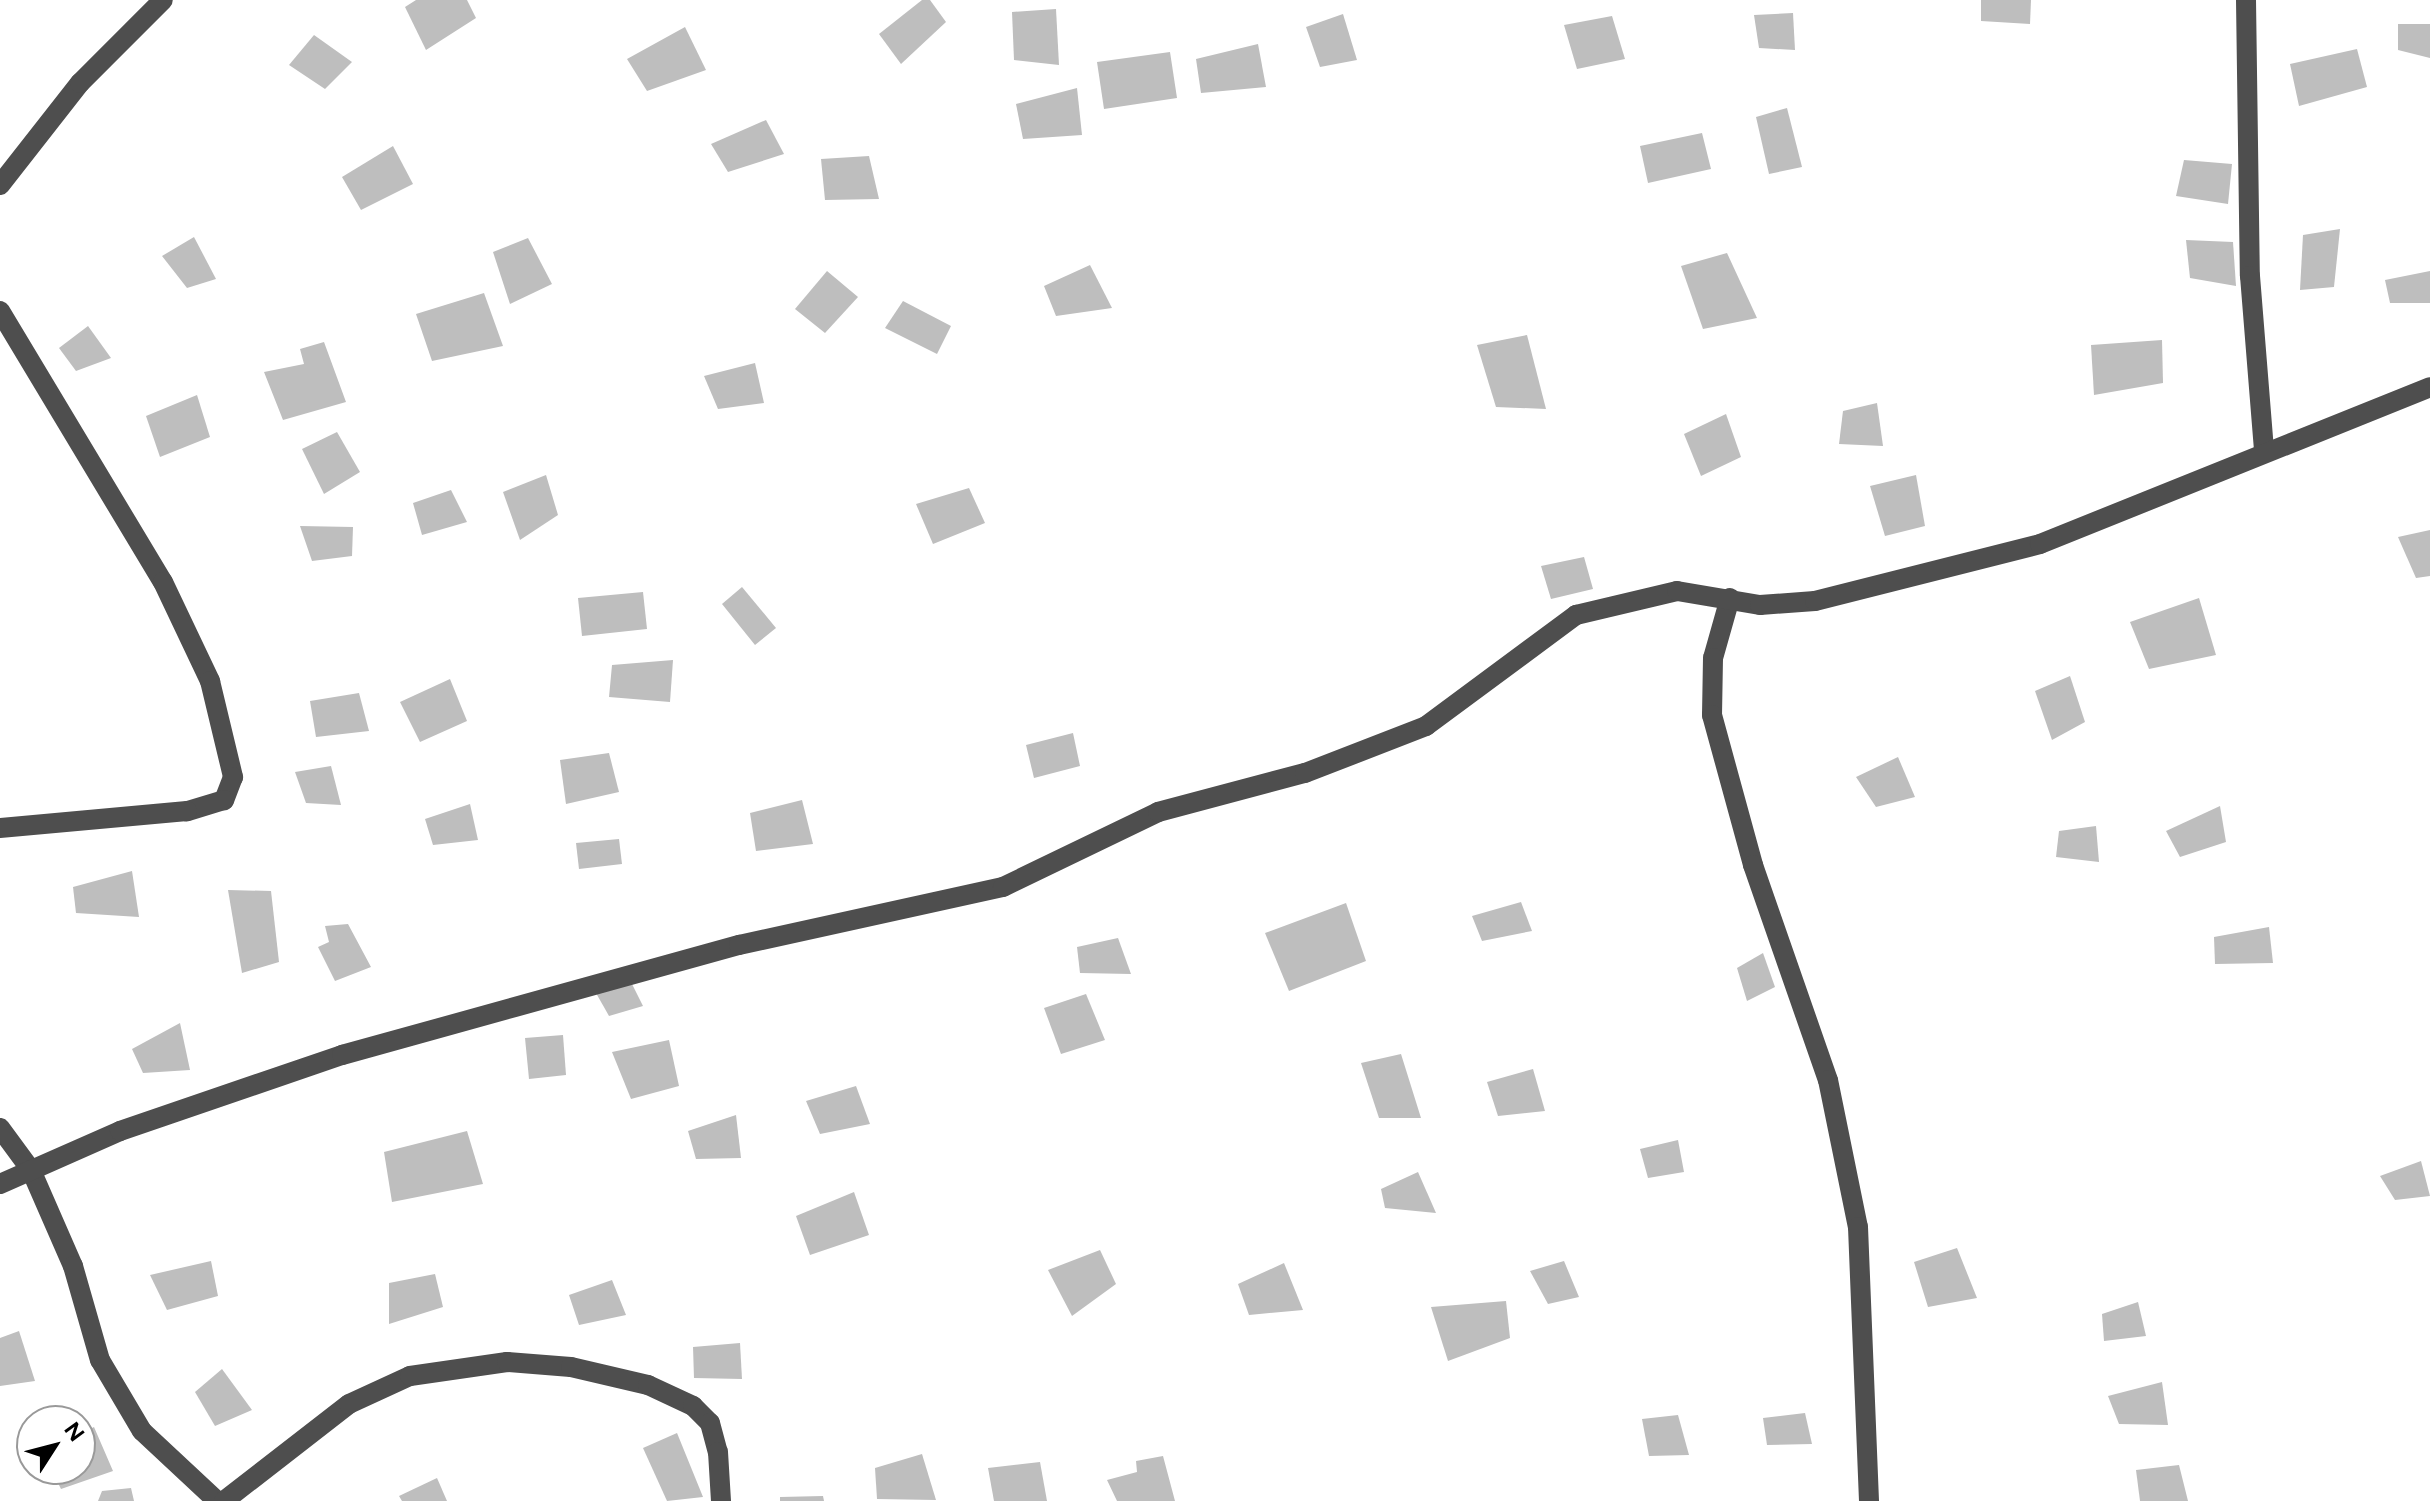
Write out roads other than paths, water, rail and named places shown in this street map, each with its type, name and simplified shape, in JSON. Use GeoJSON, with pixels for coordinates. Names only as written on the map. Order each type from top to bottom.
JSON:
{"type":"FeatureCollection","features":[{"type":"Feature","properties":{"kind":"street"},"geometry":{"type":"LineString","coordinates":[[0,185],[80,83],[163,0]]}},
{"type":"Feature","properties":{"kind":"street"},"geometry":{"type":"LineString","coordinates":[[2246,0],[2250,276],[2264,450]]}},
{"type":"Feature","properties":{"kind":"street"},"geometry":{"type":"LineString","coordinates":[[0,311],[163,582],[210,681],[233,777],[224,800],[187,811],[0,828]]}},
{"type":"Feature","properties":{"kind":"street"},"geometry":{"type":"LineString","coordinates":[[0,1184],[120,1131],[342,1055],[739,945],[1003,887],[1158,812],[1305,773],[1426,726],[1576,615],[1677,591],[1760,605],[1815,601],[2040,544],[2264,450],[2430,387]]}},
{"type":"Feature","properties":{"kind":"street"},"geometry":{"type":"LineString","coordinates":[[1730,598],[1713,658],[1712,715],[1753,865],[1828,1080],[1858,1227],[1869,1501]]}},
{"type":"Feature","properties":{"kind":"street"},"geometry":{"type":"LineString","coordinates":[[0,1128],[31,1170],[73,1266],[100,1360],[142,1431],[217,1501]]}},
{"type":"Feature","properties":{"kind":"street"},"geometry":{"type":"LineString","coordinates":[[224,1501],[349,1404],[410,1376],[507,1362],[571,1367],[648,1385],[693,1406],[710,1423],[718,1452],[721,1501]]}}]}
